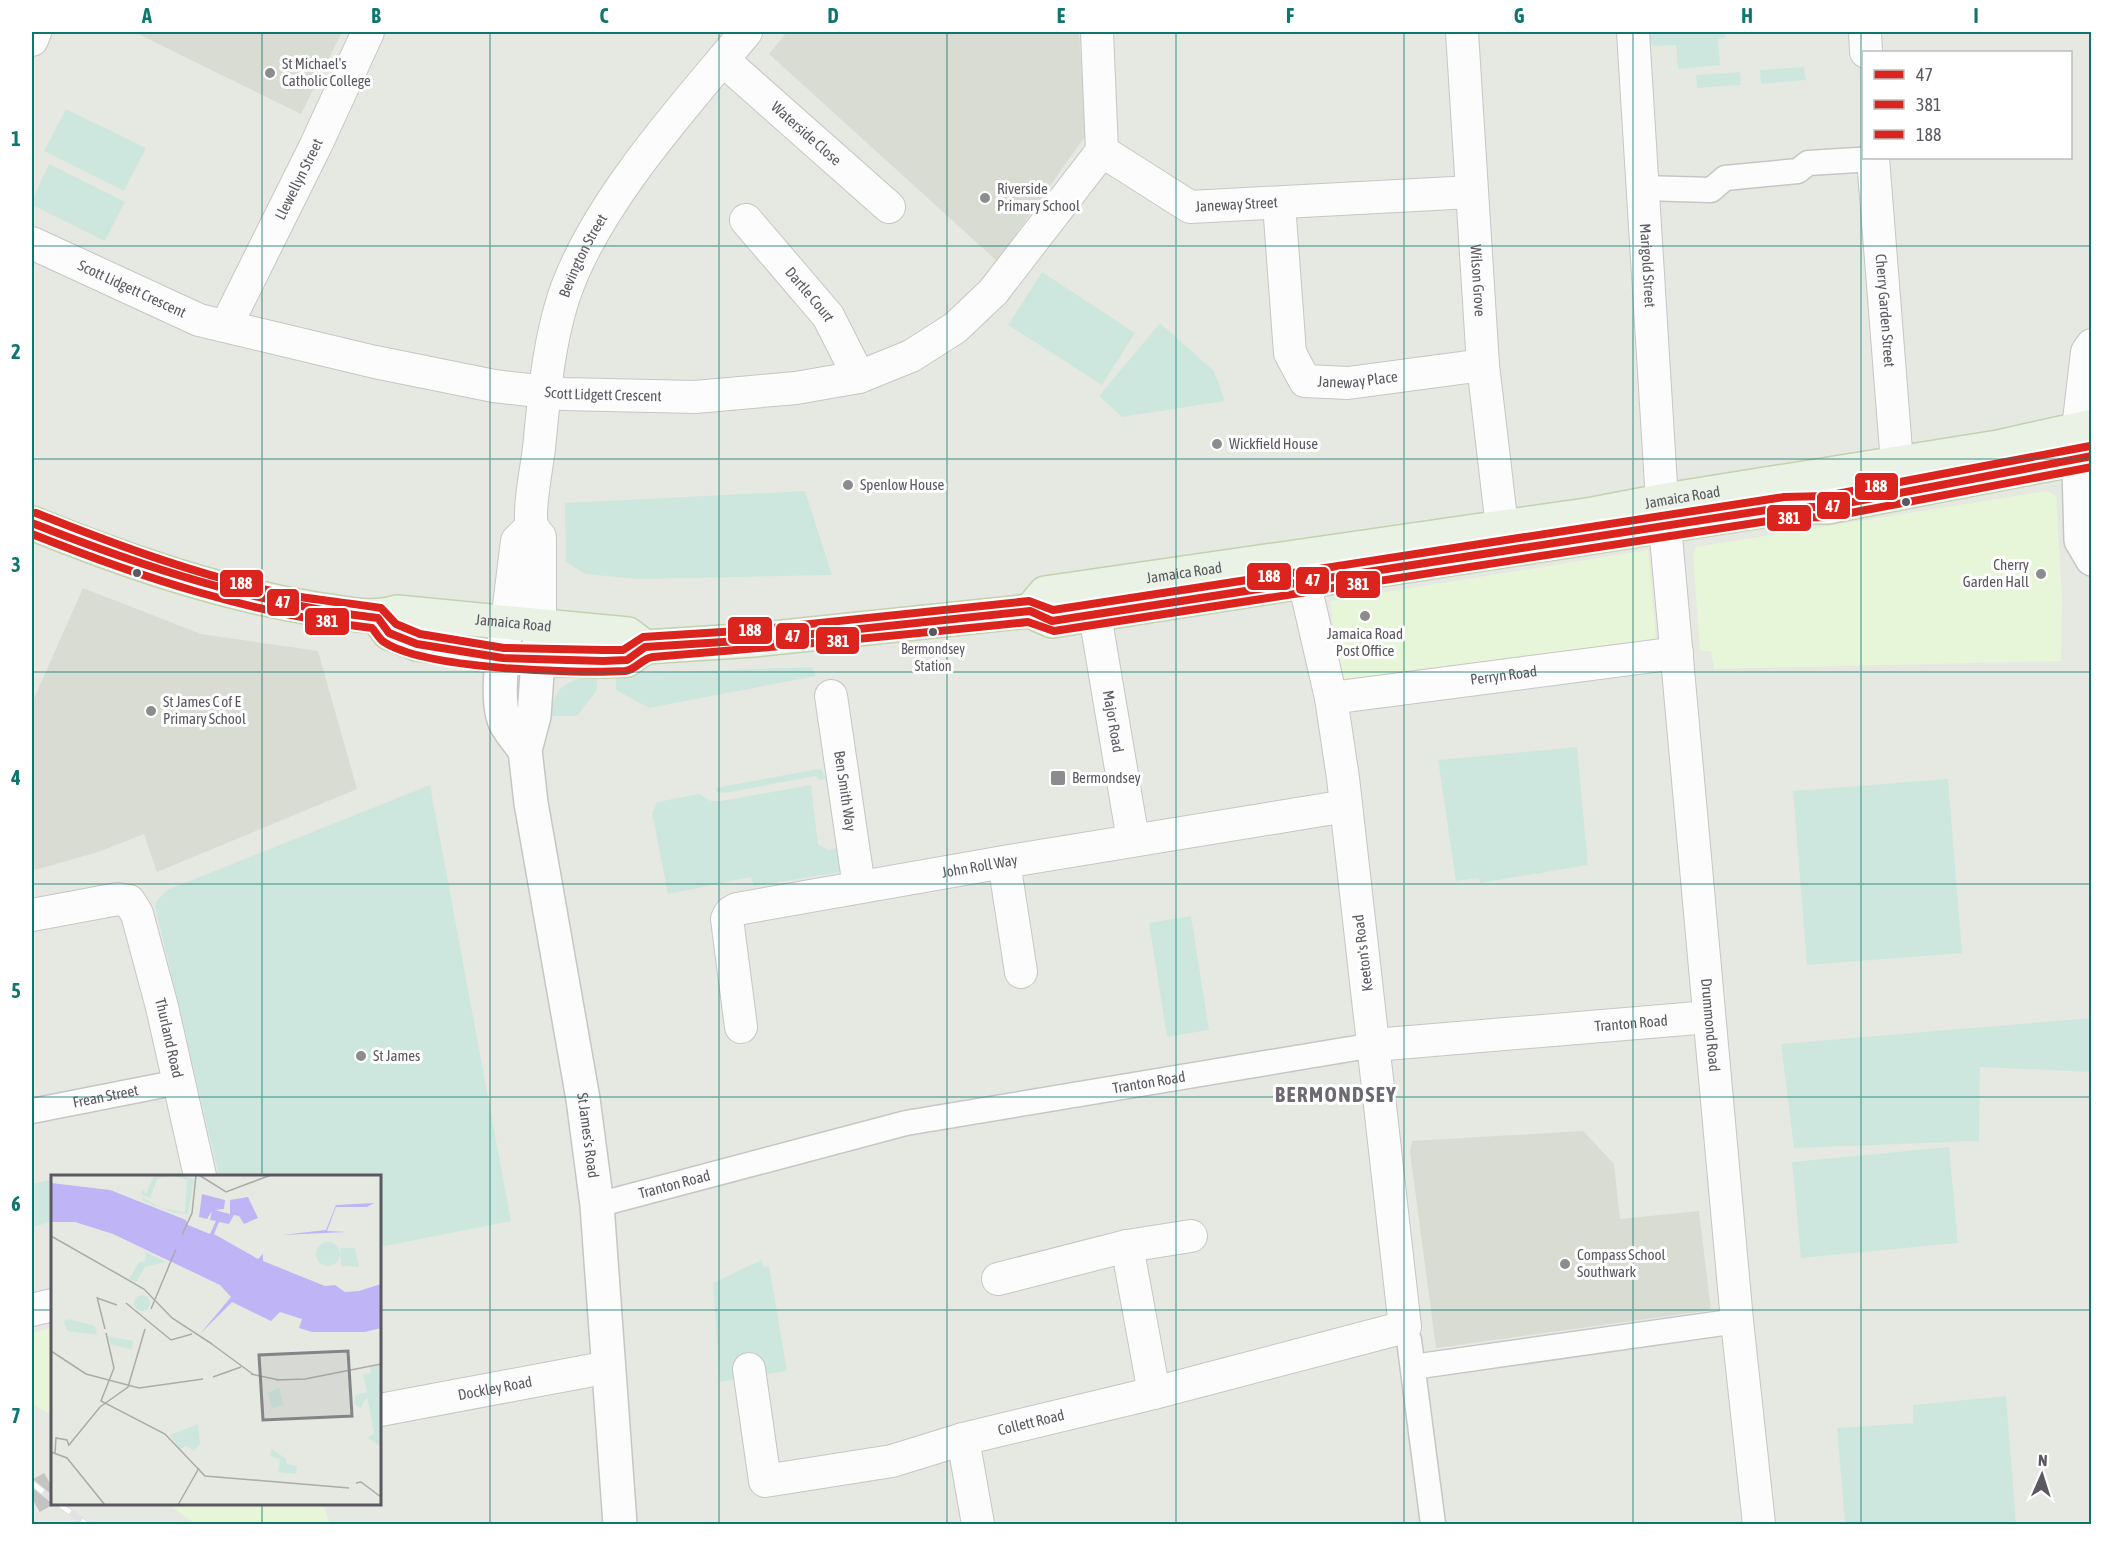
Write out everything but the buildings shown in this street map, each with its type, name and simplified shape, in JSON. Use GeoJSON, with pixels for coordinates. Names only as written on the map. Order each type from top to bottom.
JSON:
{"type":"FeatureCollection","features":[{"type":"Feature","properties":{"kind":"main road","name":"Jamaica Road"},"geometry":{"type":"LineString","coordinates":[[378,618],[389,633],[417,644],[503,658],[624,661],[645,647],[754,640],[1030,611],[1052,621],[1304,581],[1665,513],[1897,463],[1998,447],[2085,442]]}},
{"type":"Feature","properties":{"kind":"main road","name":"Jamaica Road"},"geometry":{"type":"LineString","coordinates":[[1030,611],[1045,593],[1593,514],[1827,507],[2085,442]]}},
{"type":"Feature","properties":{"kind":"main road","name":"Jamaica Road"},"geometry":{"type":"LineString","coordinates":[[32,523],[126,558],[216,587],[294,606],[378,618],[397,612],[628,634],[645,647]]}},
{"type":"Feature","properties":{"kind":"street"},"geometry":{"type":"LineString","coordinates":[[32,40],[34,32]]}},
{"type":"Feature","properties":{"kind":"street","name":"Llewellyn Street"},"geometry":{"type":"LineString","coordinates":[[225,326],[316,145],[368,32]]}},
{"type":"Feature","properties":{"kind":"street","name":"Bevington Street"},"geometry":{"type":"LineString","coordinates":[[507,622],[517,541],[532,525],[545,392],[553,335],[564,296],[580,258],[604,215],[662,134],[746,32]]}},
{"type":"Feature","properties":{"kind":"street"},"geometry":{"type":"LineString","coordinates":[[1097,32],[1102,151]]}},
{"type":"Feature","properties":{"kind":"street","name":"Wilson Grove"},"geometry":{"type":"LineString","coordinates":[[1462,32],[1483,365],[1502,527]]}},
{"type":"Feature","properties":{"kind":"street","name":"Marigold Street"},"geometry":{"type":"LineString","coordinates":[[1633,32],[1659,460],[1665,513]]}},
{"type":"Feature","properties":{"kind":"street"},"geometry":{"type":"LineString","coordinates":[[1865,32],[1866,51]]}},
{"type":"Feature","properties":{"kind":"street","name":"Waterside Close"},"geometry":{"type":"LineString","coordinates":[[723,60],[889,207]]}},
{"type":"Feature","properties":{"kind":"street","name":"Scott Lidgett Crescent"},"geometry":{"type":"LineString","coordinates":[[32,243],[199,320],[375,362],[494,386],[545,392],[636,398],[695,397],[796,388],[859,377],[911,356],[955,328],[993,292],[1102,151]]}},
{"type":"Feature","properties":{"kind":"street","name":"Janeway Street"},"geometry":{"type":"LineString","coordinates":[[1102,151],[1190,207],[1472,192]]}},
{"type":"Feature","properties":{"kind":"street"},"geometry":{"type":"LineString","coordinates":[[1643,188],[1711,190],[1725,178],[1798,171],[1808,163],[1862,159]]}},
{"type":"Feature","properties":{"kind":"street","name":"Cherry Garden Street"},"geometry":{"type":"LineString","coordinates":[[1873,159],[1897,463]]}},
{"type":"Feature","properties":{"kind":"street","name":"Janeway Place"},"geometry":{"type":"LineString","coordinates":[[1279,204],[1290,353],[1305,381],[1348,383],[1483,365]]}},
{"type":"Feature","properties":{"kind":"street","name":"Dartle Court"},"geometry":{"type":"LineString","coordinates":[[746,220],[828,316],[859,377]]}},
{"type":"Feature","properties":{"kind":"street"},"geometry":{"type":"LineString","coordinates":[[2091,345],[2087,352],[2081,540],[2091,559]]}},
{"type":"Feature","properties":{"kind":"street","name":"Drummond Road"},"geometry":{"type":"LineString","coordinates":[[1665,513],[1737,1321],[1759,1524]]}},
{"type":"Feature","properties":{"kind":"street","name":"Bevington Street"},"geometry":{"type":"LineString","coordinates":[[532,525],[540,537],[540,624]]}},
{"type":"Feature","properties":{"kind":"street","name":"Keeton's Road"},"geometry":{"type":"LineString","coordinates":[[1304,581],[1331,698],[1346,806],[1407,1333]]}},
{"type":"Feature","properties":{"kind":"street","name":"Major Road"},"geometry":{"type":"LineString","coordinates":[[1095,615],[1131,828]]}},
{"type":"Feature","properties":{"kind":"street"},"geometry":{"type":"LineString","coordinates":[[507,622],[501,696],[505,723],[525,750]]}},
{"type":"Feature","properties":{"kind":"street","name":"St James's Road"},"geometry":{"type":"LineString","coordinates":[[540,624],[534,716],[525,750],[531,803],[583,1100],[597,1204],[621,1524]]}},
{"type":"Feature","properties":{"kind":"street","name":"Perryn Road"},"geometry":{"type":"LineString","coordinates":[[1331,698],[1677,653]]}},
{"type":"Feature","properties":{"kind":"street","name":"Ben Smith Way"},"geometry":{"type":"LineString","coordinates":[[831,696],[859,887]]}},
{"type":"Feature","properties":{"kind":"street","name":"John Roll Way"},"geometry":{"type":"LineString","coordinates":[[741,1027],[727,928],[730,913],[737,909],[1004,862],[1346,806]]}},
{"type":"Feature","properties":{"kind":"street"},"geometry":{"type":"LineString","coordinates":[[1004,862],[1021,972]]}},
{"type":"Feature","properties":{"kind":"street","name":"Thurland Road"},"geometry":{"type":"LineString","coordinates":[[32,915],[118,899],[129,901],[140,924],[200,1175]]}},
{"type":"Feature","properties":{"kind":"street","name":"Tranton Road"},"geometry":{"type":"LineString","coordinates":[[597,1204],[906,1123],[1374,1045],[1709,1017]]}},
{"type":"Feature","properties":{"kind":"street","name":"Frean Street"},"geometry":{"type":"LineString","coordinates":[[32,1111],[179,1082]]}},
{"type":"Feature","properties":{"kind":"street"},"geometry":{"type":"LineString","coordinates":[[998,1280],[1127,1246],[1191,1236]]}},
{"type":"Feature","properties":{"kind":"street"},"geometry":{"type":"LineString","coordinates":[[1127,1246],[1154,1393]]}},
{"type":"Feature","properties":{"kind":"street"},"geometry":{"type":"LineString","coordinates":[[32,1310],[51,1305]]}},
{"type":"Feature","properties":{"kind":"street"},"geometry":{"type":"LineString","coordinates":[[1413,1367],[1737,1321]]}},
{"type":"Feature","properties":{"kind":"street"},"geometry":{"type":"LineString","coordinates":[[1407,1333],[1433,1524]]}},
{"type":"Feature","properties":{"kind":"street","name":"Collett Road"},"geometry":{"type":"LineString","coordinates":[[749,1369],[765,1481],[891,1461],[963,1439],[1407,1333]]}},
{"type":"Feature","properties":{"kind":"street","name":"Dockley Road"},"geometry":{"type":"LineString","coordinates":[[381,1410],[609,1367]]}},
{"type":"Feature","properties":{"kind":"street"},"geometry":{"type":"LineString","coordinates":[[963,1439],[978,1524]]}},
{"type":"Feature","properties":{"kind":"shaded area","name":"St Michael's Catholic College"},"geometry":{"type":"Polygon","coordinates":[[[134,32],[342,32],[301,114],[134,32]]]}},
{"type":"Feature","properties":{"kind":"shaded area","name":"Riverside Primary School"},"geometry":{"type":"Polygon","coordinates":[[[787,32],[1079,32],[1086,135],[997,261],[769,54],[787,32]]]}},
{"type":"Feature","properties":{"kind":"shaded area"},"geometry":{"type":"Polygon","coordinates":[[[1645,32],[1725,33],[1725,38],[1718,39],[1720,65],[1678,69],[1676,45],[1653,46],[1645,39],[1645,32]]]}},
{"type":"Feature","properties":{"kind":"shaded area"},"geometry":{"type":"Polygon","coordinates":[[[1804,67],[1806,80],[1761,84],[1760,70],[1804,67]]]}},
{"type":"Feature","properties":{"kind":"shaded area"},"geometry":{"type":"Polygon","coordinates":[[[1740,72],[1741,85],[1697,88],[1696,75],[1740,72]]]}},
{"type":"Feature","properties":{"kind":"shaded area"},"geometry":{"type":"Polygon","coordinates":[[[66,109],[146,148],[124,191],[44,151],[66,109]]]}},
{"type":"Feature","properties":{"kind":"shaded area"},"geometry":{"type":"Polygon","coordinates":[[[49,164],[125,202],[105,241],[32,205],[32,200],[49,164]]]}},
{"type":"Feature","properties":{"kind":"shaded area"},"geometry":{"type":"Polygon","coordinates":[[[1042,272],[1135,333],[1102,385],[1008,325],[1042,272]]]}},
{"type":"Feature","properties":{"kind":"shaded area"},"geometry":{"type":"Polygon","coordinates":[[[1160,323],[1214,371],[1225,401],[1122,417],[1099,396],[1160,323]]]}},
{"type":"Feature","properties":{"kind":"shaded area"},"geometry":{"type":"Polygon","coordinates":[[[805,491],[832,575],[637,579],[585,574],[566,562],[565,503],[805,491]]]}},
{"type":"Feature","properties":{"kind":"shaded area"},"geometry":{"type":"Polygon","coordinates":[[[2047,491],[2056,496],[2062,599],[2061,661],[1714,669],[1711,651],[1700,651],[1693,553],[1696,547],[2047,491]]]}},
{"type":"Feature","properties":{"kind":"shaded area"},"geometry":{"type":"Polygon","coordinates":[[[1648,550],[1656,641],[1340,681],[1330,601],[1648,550]]]}},
{"type":"Feature","properties":{"kind":"shaded area"},"geometry":{"type":"Polygon","coordinates":[[[83,588],[201,634],[318,651],[357,789],[157,872],[144,834],[98,852],[35,870],[32,858],[32,703],[83,588]]]}},
{"type":"Feature","properties":{"kind":"shaded area"},"geometry":{"type":"Polygon","coordinates":[[[812,667],[816,676],[649,708],[616,690],[616,674],[812,667]]]}},
{"type":"Feature","properties":{"kind":"shaded area"},"geometry":{"type":"Polygon","coordinates":[[[598,673],[597,690],[577,716],[550,716],[559,690],[571,682],[598,673]]]}},
{"type":"Feature","properties":{"kind":"shaded area"},"geometry":{"type":"Polygon","coordinates":[[[1577,747],[1588,865],[1480,883],[1479,878],[1456,881],[1438,760],[1577,747]]]}},
{"type":"Feature","properties":{"kind":"shaded area"},"geometry":{"type":"Polygon","coordinates":[[[822,770],[826,779],[819,780],[816,776],[725,793],[717,792],[715,788],[822,770]]]}},
{"type":"Feature","properties":{"kind":"shaded area"},"geometry":{"type":"Polygon","coordinates":[[[1948,779],[1962,953],[1807,965],[1793,791],[1948,779]]]}},
{"type":"Feature","properties":{"kind":"shaded area"},"geometry":{"type":"Polygon","coordinates":[[[430,785],[511,1221],[381,1247],[381,1175],[219,1175],[155,906],[157,900],[167,890],[430,785]]]}},
{"type":"Feature","properties":{"kind":"shaded area"},"geometry":{"type":"Polygon","coordinates":[[[811,785],[818,844],[828,850],[838,848],[842,869],[840,872],[754,886],[751,877],[668,894],[652,813],[657,802],[699,794],[711,801],[721,801],[811,785]]]}},
{"type":"Feature","properties":{"kind":"shaded area"},"geometry":{"type":"Polygon","coordinates":[[[1191,916],[1209,1030],[1167,1037],[1149,923],[1191,916]]]}},
{"type":"Feature","properties":{"kind":"shaded area"},"geometry":{"type":"Polygon","coordinates":[[[2091,1018],[2091,1072],[1980,1067],[1979,1141],[1794,1148],[1781,1044],[2091,1018]]]}},
{"type":"Feature","properties":{"kind":"shaded area","name":"Compass School Southwark"},"geometry":{"type":"Polygon","coordinates":[[[1583,1131],[1614,1164],[1620,1219],[1699,1211],[1711,1310],[1436,1348],[1410,1152],[1412,1141],[1583,1131]]]}},
{"type":"Feature","properties":{"kind":"shaded area"},"geometry":{"type":"Polygon","coordinates":[[[1949,1147],[1958,1243],[1801,1258],[1792,1162],[1949,1147]]]}},
{"type":"Feature","properties":{"kind":"shaded area"},"geometry":{"type":"Polygon","coordinates":[[[51,1179],[51,1222],[32,1227],[32,1184],[51,1179]]]}},
{"type":"Feature","properties":{"kind":"shaded area"},"geometry":{"type":"Polygon","coordinates":[[[761,1260],[764,1267],[769,1266],[787,1371],[720,1382],[713,1283],[761,1260]]]}},
{"type":"Feature","properties":{"kind":"shaded area"},"geometry":{"type":"Polygon","coordinates":[[[51,1328],[51,1415],[32,1403],[32,1333],[51,1328]]]}},
{"type":"Feature","properties":{"kind":"shaded area"},"geometry":{"type":"Polygon","coordinates":[[[2006,1396],[2016,1524],[1845,1524],[1837,1428],[1913,1423],[1913,1405],[2006,1396]]]}},
{"type":"Feature","properties":{"kind":"shaded area"},"geometry":{"type":"Polygon","coordinates":[[[169,1505],[323,1505],[330,1524],[195,1524],[169,1505]]]}},
{"type":"Feature","properties":{"kind":"tunnel"},"geometry":{"type":"LineString","coordinates":[[32,1498],[51,1488]]}},
{"type":"Feature","properties":{"kind":"railway"},"geometry":{"type":"LineString","coordinates":[[32,1483],[51,1498]]}},
{"type":"Feature","properties":{"kind":"railway"},"geometry":{"type":"LineString","coordinates":[[60,1505],[86,1524]]}},
{"type":"Feature","properties":{"kind":"transit line","name":"188"},"geometry":{"type":"LineString","coordinates":[[36,513],[130,549],[257,588],[313,599],[381,608],[396,624],[420,634],[504,648],[623,650],[643,637],[753,630],[1029,601],[1053,610],[1784,497],[1826,496],[2090,446]]}},
{"type":"Feature","properties":{"kind":"transit line","name":"47"},"geometry":{"type":"LineString","coordinates":[[32,523],[117,555],[245,594],[333,612],[378,618],[389,633],[417,644],[503,658],[603,661],[627,660],[645,647],[754,640],[1030,611],[1052,621],[1786,507],[1827,507],[2092,456]]}},
{"type":"Feature","properties":{"kind":"transit line","name":"381"},"geometry":{"type":"LineString","coordinates":[[32,534],[115,565],[241,604],[284,614],[372,628],[384,642],[404,651],[432,658],[501,668],[602,672],[632,669],[653,657],[1028,622],[1054,631],[1787,518],[1829,517],[2092,467]]}},
{"type":"Feature","properties":{"kind":"place","name":"St Michael's Catholic College"},"geometry":{"type":"Point","coordinates":[270,73]}},
{"type":"Feature","properties":{"kind":"place","name":"Riverside Primary School"},"geometry":{"type":"Point","coordinates":[985,198]}},
{"type":"Feature","properties":{"kind":"place","name":"Wickfield House"},"geometry":{"type":"Point","coordinates":[1217,444]}},
{"type":"Feature","properties":{"kind":"place","name":"Spenlow House"},"geometry":{"type":"Point","coordinates":[848,485]}},
{"type":"Feature","properties":{"kind":"place","name":"Cherry Garden Hall"},"geometry":{"type":"Point","coordinates":[2041,574]}},
{"type":"Feature","properties":{"kind":"place","name":"Jamaica Road Post Office"},"geometry":{"type":"Point","coordinates":[1365,616]}},
{"type":"Feature","properties":{"kind":"place","name":"Bermondsey Station"},"geometry":{"type":"Point","coordinates":[933,632]}},
{"type":"Feature","properties":{"kind":"place","name":"St James C of E Primary School"},"geometry":{"type":"Point","coordinates":[151,711]}},
{"type":"Feature","properties":{"kind":"place","name":"Bermondsey"},"geometry":{"type":"Point","coordinates":[1058,778]}},
{"type":"Feature","properties":{"kind":"place","name":"St James"},"geometry":{"type":"Point","coordinates":[361,1056]}},
{"type":"Feature","properties":{"kind":"place","name":"Compass School Southwark"},"geometry":{"type":"Point","coordinates":[1565,1264]}},
{"type":"Feature","properties":{"kind":"district","name":"BERMONDSEY"},"geometry":{"type":"Point","coordinates":[1336,1095]}}]}
